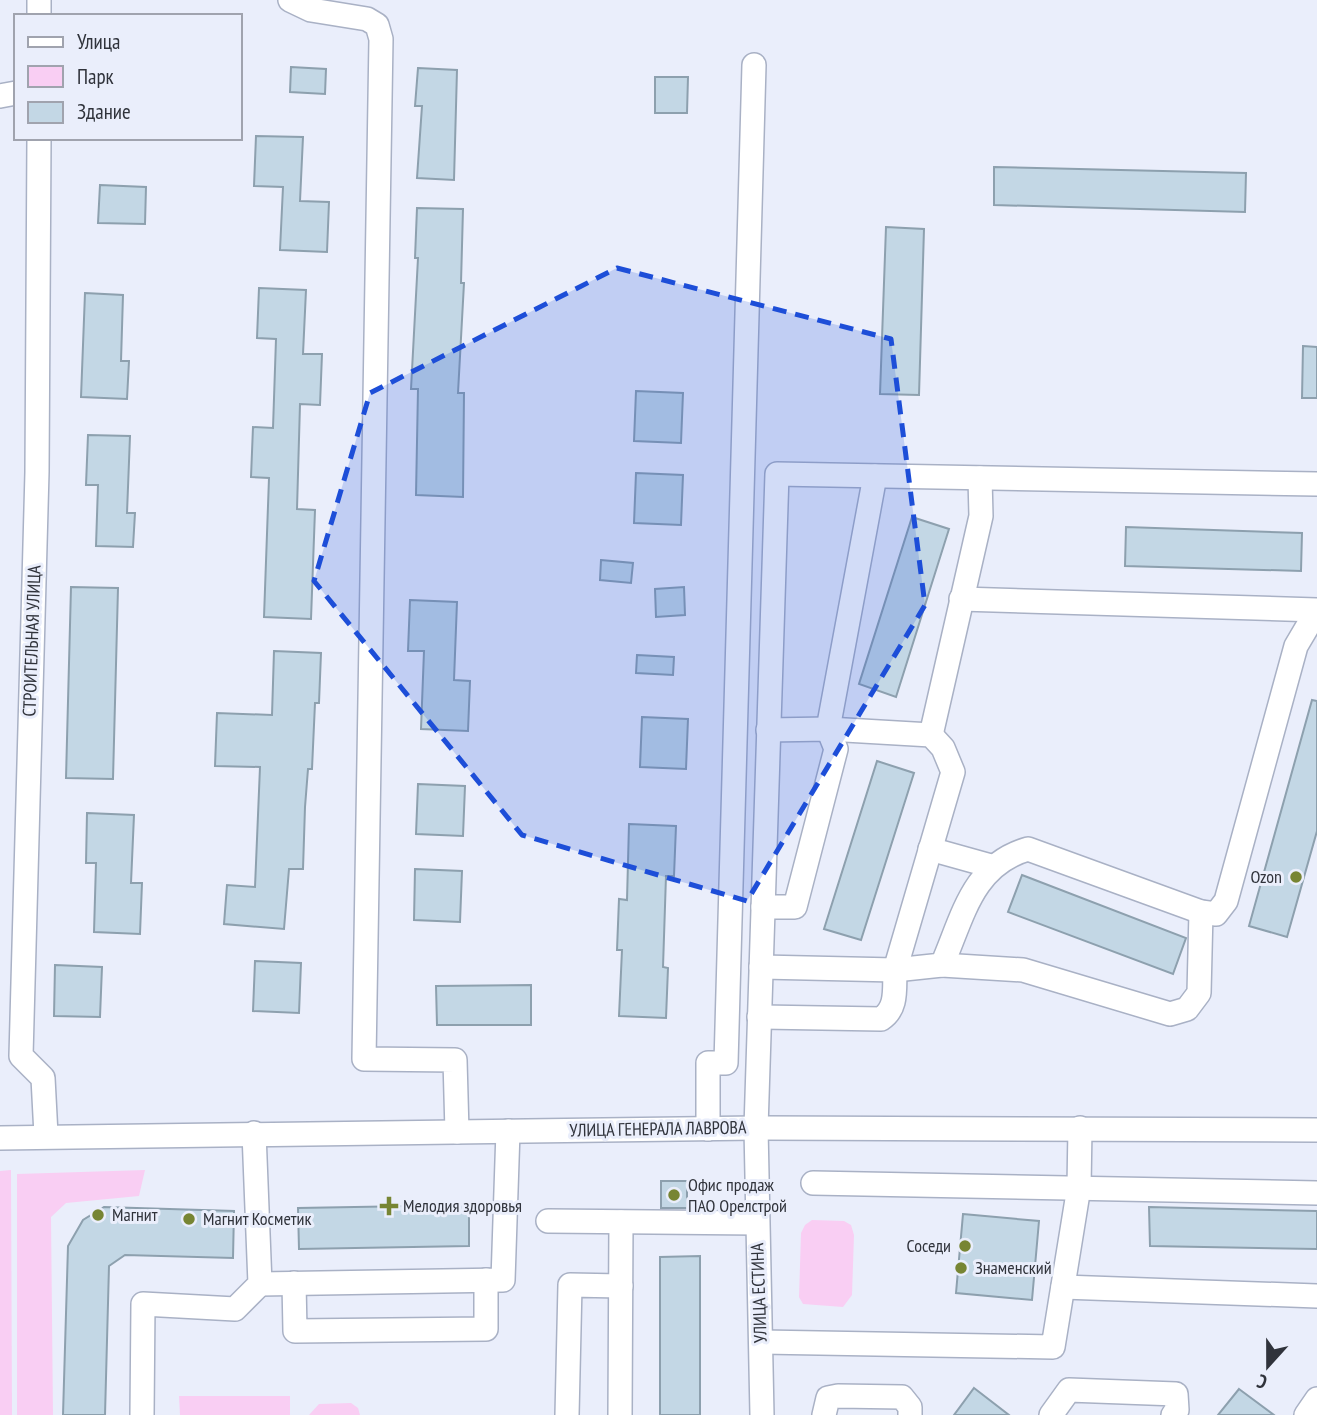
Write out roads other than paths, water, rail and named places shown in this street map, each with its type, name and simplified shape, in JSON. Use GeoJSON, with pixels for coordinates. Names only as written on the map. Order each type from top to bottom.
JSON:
{"type":"FeatureCollection","features":[{"type":"Feature","properties":{"kind":"street"},"geometry":{"type":"LineString","coordinates":[[290,0],[311,10],[366,19],[377,25],[381,39],[364,1059],[455,1060],[457,1132]]}},
{"type":"Feature","properties":{"kind":"street"},"geometry":{"type":"LineString","coordinates":[[708,1129],[708,1063],[726,1063],[754,65]]}},
{"type":"Feature","properties":{"kind":"street","name":"СТРОИТЕЛЬНАЯ УЛИЦА"},"geometry":{"type":"LineString","coordinates":[[39,140],[37,472],[21,1056],[43,1078],[46,1135]]}},
{"type":"Feature","properties":{"kind":"street","name":"УЛИЦА ЕСТИНА"},"geometry":{"type":"LineString","coordinates":[[762,1415],[756,1128],[777,474],[875,476]]}},
{"type":"Feature","properties":{"kind":"street"},"geometry":{"type":"LineString","coordinates":[[763,907],[795,907],[836,749],[828,729],[875,476],[1317,484]]}},
{"type":"Feature","properties":{"kind":"street"},"geometry":{"type":"LineString","coordinates":[[930,734],[981,516],[980,478]]}},
{"type":"Feature","properties":{"kind":"street"},"geometry":{"type":"LineString","coordinates":[[943,965],[974,889],[991,866],[1008,854],[1028,849],[1201,912],[1216,914],[1226,901],[1296,646],[1316,610],[961,599]]}},
{"type":"Feature","properties":{"kind":"street"},"geometry":{"type":"LineString","coordinates":[[759,1017],[881,1019],[890,1013],[894,1004],[895,970],[953,772],[943,748],[930,734],[828,729],[768,730]]}},
{"type":"Feature","properties":{"kind":"street"},"geometry":{"type":"LineString","coordinates":[[930,849],[991,866]]}},
{"type":"Feature","properties":{"kind":"street"},"geometry":{"type":"LineString","coordinates":[[761,967],[895,970],[943,965],[1023,970],[1170,1014],[1187,1009],[1199,993],[1201,912]]}},
{"type":"Feature","properties":{"kind":"street","name":"УЛИЦА ГЕНЕРАЛА ЛАВРОВА"},"geometry":{"type":"LineString","coordinates":[[0,1138],[46,1135],[756,1128],[1317,1130]]}},
{"type":"Feature","properties":{"kind":"street"},"geometry":{"type":"LineString","coordinates":[[762,1342],[1053,1347],[1079,1187],[1080,1128]]}},
{"type":"Feature","properties":{"kind":"street"},"geometry":{"type":"LineString","coordinates":[[142,1415],[143,1304],[235,1309],[260,1284],[503,1280],[508,1132]]}},
{"type":"Feature","properties":{"kind":"street"},"geometry":{"type":"LineString","coordinates":[[254,1133],[260,1284]]}},
{"type":"Feature","properties":{"kind":"street"},"geometry":{"type":"LineString","coordinates":[[813,1183],[1317,1193]]}},
{"type":"Feature","properties":{"kind":"street"},"geometry":{"type":"LineString","coordinates":[[548,1221],[757,1223]]}},
{"type":"Feature","properties":{"kind":"street"},"geometry":{"type":"LineString","coordinates":[[620,1415],[621,1222]]}},
{"type":"Feature","properties":{"kind":"street"},"geometry":{"type":"LineString","coordinates":[[294,1283],[295,1331],[486,1329],[485,1280]]}},
{"type":"Feature","properties":{"kind":"street"},"geometry":{"type":"LineString","coordinates":[[567,1415],[570,1285],[621,1286]]}},
{"type":"Feature","properties":{"kind":"street"},"geometry":{"type":"LineString","coordinates":[[1063,1287],[1317,1296]]}},
{"type":"Feature","properties":{"kind":"street"},"geometry":{"type":"LineString","coordinates":[[1051,1415],[1069,1390],[1176,1394],[1177,1410],[1173,1415]]}},
{"type":"Feature","properties":{"kind":"street"},"geometry":{"type":"LineString","coordinates":[[824,1415],[828,1398],[838,1396],[902,1397],[911,1407],[910,1415]]}},
{"type":"Feature","properties":{"kind":"street"},"geometry":{"type":"LineString","coordinates":[[1306,1415],[1317,1399]]}},
{"type":"Feature","properties":{"kind":"place","name":"Ozon"},"geometry":{"type":"Point","coordinates":[1296,877]}},
{"type":"Feature","properties":{"kind":"place","name":"Офис продаж ПАО Орелстрой"},"geometry":{"type":"Point","coordinates":[674,1195]}},
{"type":"Feature","properties":{"kind":"place","name":"Мелодия здоровья"},"geometry":{"type":"Point","coordinates":[389,1206]}},
{"type":"Feature","properties":{"kind":"place","name":"Магнит"},"geometry":{"type":"Point","coordinates":[98,1215]}},
{"type":"Feature","properties":{"kind":"place","name":"Магнит Косметик"},"geometry":{"type":"Point","coordinates":[189,1219]}},
{"type":"Feature","properties":{"kind":"place","name":"Соседи"},"geometry":{"type":"Point","coordinates":[965,1246]}},
{"type":"Feature","properties":{"kind":"place","name":"Знаменский"},"geometry":{"type":"Point","coordinates":[961,1268]}}]}
